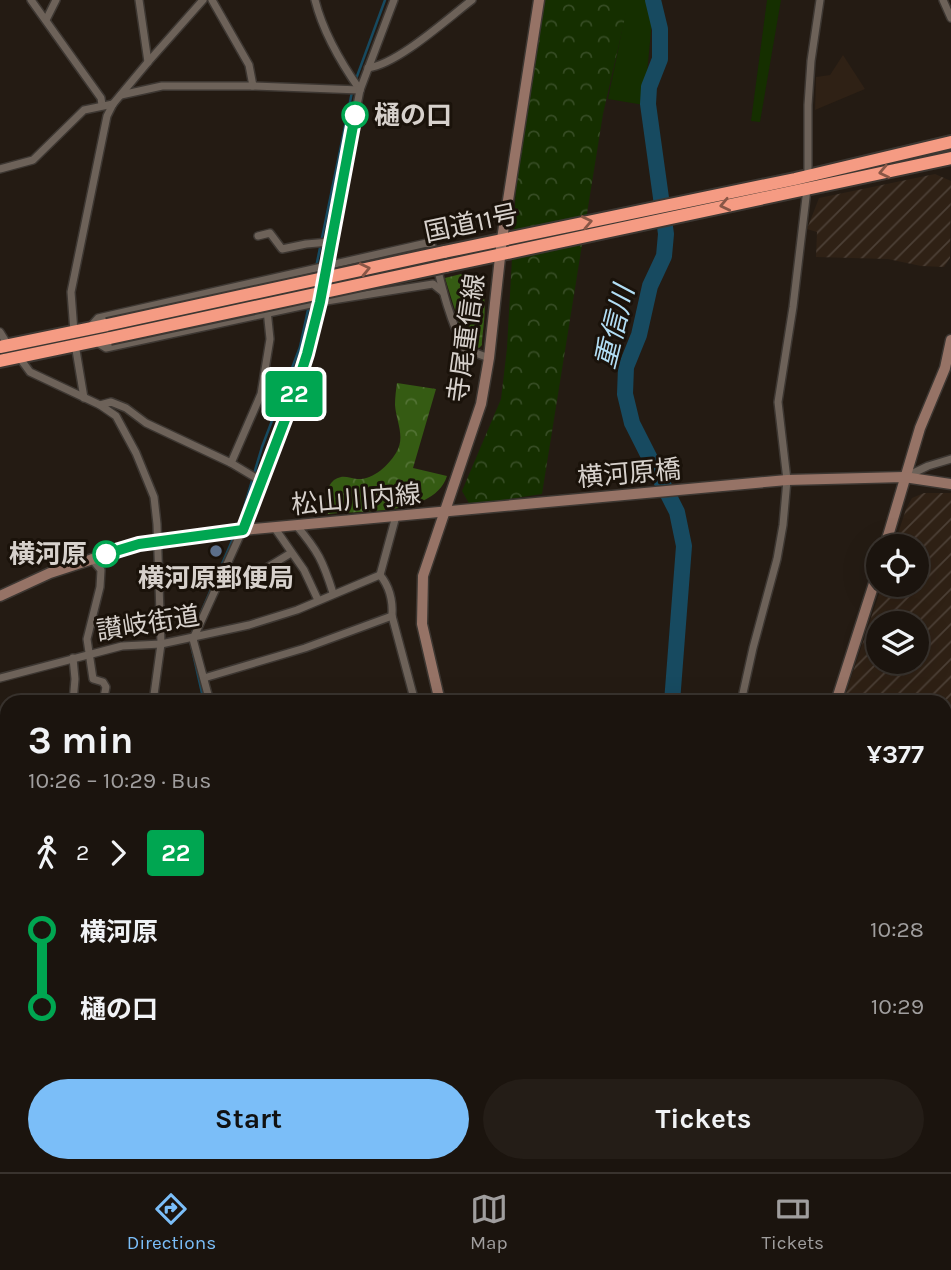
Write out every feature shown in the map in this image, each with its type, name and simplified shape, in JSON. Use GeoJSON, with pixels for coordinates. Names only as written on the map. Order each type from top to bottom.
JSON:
{"type":"FeatureCollection","features":[{"type":"Feature","properties":{"kind":"highway","name":"国道11号"},"geometry":{"type":"LineString","coordinates":[[808,182],[951,142]]}},
{"type":"Feature","properties":{"kind":"highway","name":"国道11号"},"geometry":{"type":"LineString","coordinates":[[0,361],[446,266],[808,182],[951,158]]}},
{"type":"Feature","properties":{"kind":"highway","name":"国道11号"},"geometry":{"type":"LineString","coordinates":[[4,346],[521,235],[794,185]]}},
{"type":"Feature","properties":{"kind":"main road","name":"寺尾重信線"},"geometry":{"type":"LineString","coordinates":[[438,695],[422,624],[421,593],[428,555],[481,404],[489,358],[502,239],[539,0]]}},
{"type":"Feature","properties":{"kind":"main road"},"geometry":{"type":"LineString","coordinates":[[889,534],[919,428],[945,368],[951,340]]}},
{"type":"Feature","properties":{"kind":"main road"},"geometry":{"type":"LineString","coordinates":[[787,480],[904,477],[951,484]]}},
{"type":"Feature","properties":{"kind":"main road","name":"横河原橋"},"geometry":{"type":"LineString","coordinates":[[475,509],[787,480]]}},
{"type":"Feature","properties":{"kind":"main road","name":"松山川内線"},"geometry":{"type":"LineString","coordinates":[[0,596],[50,573],[139,544],[243,530],[475,509]]}},
{"type":"Feature","properties":{"kind":"main road"},"geometry":{"type":"LineString","coordinates":[[838,695],[870,597]]}},
{"type":"Feature","properties":{"kind":"street"},"geometry":{"type":"LineString","coordinates":[[31,0],[101,98],[102,105]]}},
{"type":"Feature","properties":{"kind":"street"},"geometry":{"type":"LineString","coordinates":[[46,20],[56,0]]}},
{"type":"Feature","properties":{"kind":"street"},"geometry":{"type":"LineString","coordinates":[[139,0],[148,62]]}},
{"type":"Feature","properties":{"kind":"street"},"geometry":{"type":"LineString","coordinates":[[84,398],[75,345],[71,292],[107,116],[120,95],[203,0]]}},
{"type":"Feature","properties":{"kind":"street"},"geometry":{"type":"LineString","coordinates":[[212,0],[249,65],[253,86]]}},
{"type":"Feature","properties":{"kind":"street"},"geometry":{"type":"LineString","coordinates":[[315,0],[319,15],[343,66],[360,90]]}},
{"type":"Feature","properties":{"kind":"street"},"geometry":{"type":"LineString","coordinates":[[208,695],[191,639],[243,530],[291,404],[320,302],[360,90],[394,0]]}},
{"type":"Feature","properties":{"kind":"street"},"geometry":{"type":"LineString","coordinates":[[368,68],[375,67],[411,47],[472,0]]}},
{"type":"Feature","properties":{"kind":"street"},"geometry":{"type":"LineString","coordinates":[[743,695],[777,559],[787,480],[779,402],[808,182],[810,72],[820,0]]}},
{"type":"Feature","properties":{"kind":"street"},"geometry":{"type":"LineString","coordinates":[[943,0],[951,18]]}},
{"type":"Feature","properties":{"kind":"street"},"geometry":{"type":"LineString","coordinates":[[120,95],[162,86],[360,90]]}},
{"type":"Feature","properties":{"kind":"street"},"geometry":{"type":"LineString","coordinates":[[0,169],[33,160],[78,114],[91,107],[113,104]]}},
{"type":"Feature","properties":{"kind":"street"},"geometry":{"type":"LineString","coordinates":[[258,236],[270,233],[282,249],[330,242]]}},
{"type":"Feature","properties":{"kind":"street"},"geometry":{"type":"LineString","coordinates":[[89,329],[98,318],[431,242],[443,292],[465,349],[489,358]]}},
{"type":"Feature","properties":{"kind":"street"},"geometry":{"type":"LineString","coordinates":[[231,463],[261,394],[270,339],[264,280]]}},
{"type":"Feature","properties":{"kind":"street"},"geometry":{"type":"LineString","coordinates":[[94,341],[106,348],[320,302],[433,284],[443,292]]}},
{"type":"Feature","properties":{"kind":"street"},"geometry":{"type":"LineString","coordinates":[[0,332],[4,346]]}},
{"type":"Feature","properties":{"kind":"street"},"geometry":{"type":"LineString","coordinates":[[19,357],[30,372],[100,405],[116,416],[155,497],[161,644],[154,695]]}},
{"type":"Feature","properties":{"kind":"street"},"geometry":{"type":"LineString","coordinates":[[100,405],[111,402],[126,408],[146,423],[231,463],[261,481]]}},
{"type":"Feature","properties":{"kind":"street"},"geometry":{"type":"LineString","coordinates":[[904,477],[951,459]]}},
{"type":"Feature","properties":{"kind":"street"},"geometry":{"type":"LineString","coordinates":[[396,516],[380,575],[387,584],[392,616],[413,695]]}},
{"type":"Feature","properties":{"kind":"street"},"geometry":{"type":"LineString","coordinates":[[296,525],[324,561],[333,593]]}},
{"type":"Feature","properties":{"kind":"street"},"geometry":{"type":"LineString","coordinates":[[274,527],[304,570],[318,600]]}},
{"type":"Feature","properties":{"kind":"street"},"geometry":{"type":"LineString","coordinates":[[263,570],[290,553]]}},
{"type":"Feature","properties":{"kind":"street"},"geometry":{"type":"LineString","coordinates":[[91,558],[101,570],[100,587],[87,639],[93,679]]}},
{"type":"Feature","properties":{"kind":"street","name":"讃岐街道"},"geometry":{"type":"LineString","coordinates":[[0,678],[122,646],[161,644],[249,625],[297,610],[380,575]]}},
{"type":"Feature","properties":{"kind":"street"},"geometry":{"type":"LineString","coordinates":[[204,678],[305,648],[392,616]]}},
{"type":"Feature","properties":{"kind":"street"},"geometry":{"type":"LineString","coordinates":[[73,658],[74,695]]}},
{"type":"Feature","properties":{"kind":"street"},"geometry":{"type":"LineString","coordinates":[[75,679],[103,682],[106,687],[104,695]]}},
{"type":"Feature","properties":{"kind":"shaded area"},"geometry":{"type":"Polygon","coordinates":[[[843,55],[865,89],[815,110],[816,77],[830,75],[843,55]]]}},
{"type":"Feature","properties":{"kind":"shaded area"},"geometry":{"type":"Polygon","coordinates":[[[935,174],[951,181],[950,258],[944,267],[921,266],[888,259],[816,257],[817,232],[807,229],[819,198],[935,174]]]}},
{"type":"Feature","properties":{"kind":"shaded area"},"geometry":{"type":"Polygon","coordinates":[[[924,493],[951,493],[951,695],[845,695],[866,633],[866,674],[929,674],[929,611],[873,611],[878,597],[929,597],[929,534],[898,534],[912,498],[924,493]]]}},
{"type":"Feature","properties":{"kind":"green space"},"geometry":{"type":"Polygon","coordinates":[[[543,0],[629,0],[603,114],[542,494],[470,505],[462,491],[501,399],[507,348],[516,186],[543,0]]]}},
{"type":"Feature","properties":{"kind":"green space"},"geometry":{"type":"Polygon","coordinates":[[[628,0],[654,0],[644,105],[608,99],[628,0]]]}},
{"type":"Feature","properties":{"kind":"green space"},"geometry":{"type":"Polygon","coordinates":[[[767,0],[781,0],[760,122],[751,121],[767,0]]]}},
{"type":"Feature","properties":{"kind":"green space"},"geometry":{"type":"Polygon","coordinates":[[[461,274],[472,277],[483,292],[485,313],[482,345],[479,348],[464,339],[445,278],[461,274]]]}},
{"type":"Feature","properties":{"kind":"green space"},"geometry":{"type":"Polygon","coordinates":[[[397,383],[436,389],[413,468],[447,476],[440,489],[413,505],[378,511],[328,514],[326,498],[332,482],[341,477],[363,479],[374,475],[389,463],[396,453],[400,441],[395,405],[397,383]]]}},
{"type":"Feature","properties":{"kind":"waterway"},"geometry":{"type":"LineString","coordinates":[[356,79],[385,0]]}},
{"type":"Feature","properties":{"kind":"waterway","name":"重信川"},"geometry":{"type":"LineString","coordinates":[[653,0],[660,29],[660,59],[649,87],[648,104],[666,234],[664,256],[650,286],[639,335],[626,367],[625,394],[632,423],[677,512],[684,546],[673,695]]}},
{"type":"Feature","properties":{"kind":"waterway"},"geometry":{"type":"LineString","coordinates":[[314,277],[352,92]]}},
{"type":"Feature","properties":{"kind":"waterway"},"geometry":{"type":"LineString","coordinates":[[238,528],[262,447],[300,347],[309,305]]}},
{"type":"Feature","properties":{"kind":"waterway"},"geometry":{"type":"LineString","coordinates":[[193,631],[235,534]]}},
{"type":"Feature","properties":{"kind":"waterway"},"geometry":{"type":"LineString","coordinates":[[190,640],[202,695]]}},
{"type":"Feature","properties":{"kind":"bus line","name":"22"},"geometry":{"type":"LineString","coordinates":[[106,554],[139,544],[243,530],[307,354],[320,302],[355,115]]}},
{"type":"Feature","properties":{"kind":"place","name":"樋の口"},"geometry":{"type":"Point","coordinates":[355,115]}},
{"type":"Feature","properties":{"kind":"place","name":"横河原郵便局"},"geometry":{"type":"Point","coordinates":[216,551]}},
{"type":"Feature","properties":{"kind":"place","name":"横河原"},"geometry":{"type":"Point","coordinates":[106,554]}}]}
